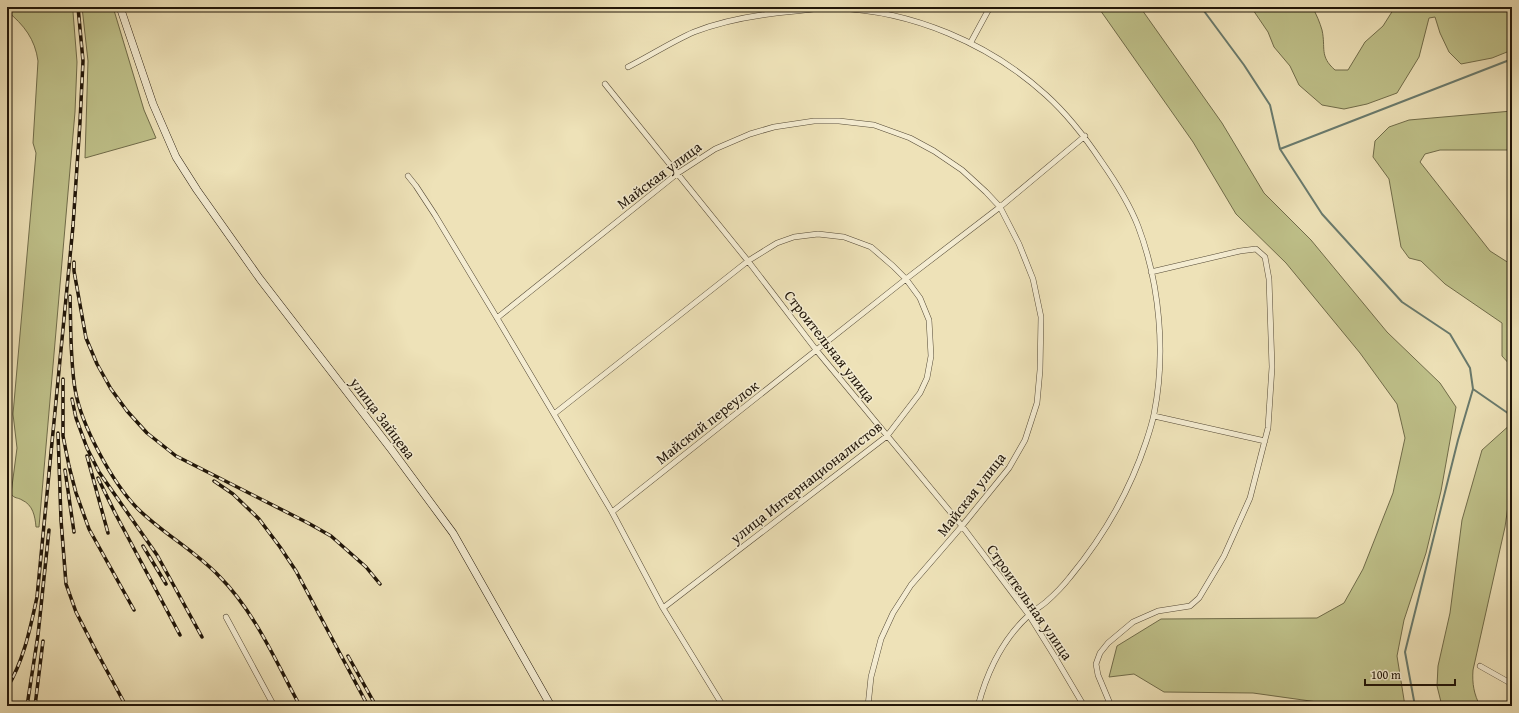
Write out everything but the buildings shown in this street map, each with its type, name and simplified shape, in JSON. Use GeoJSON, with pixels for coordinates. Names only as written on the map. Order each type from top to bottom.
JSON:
{"type":"FeatureCollection","features":[{"type":"Feature","properties":{"kind":"street","name":"улица Зайцева"},"geometry":{"type":"LineString","coordinates":[[120,7],[153,104],[176,157],[197,190],[260,279],[387,443],[453,533],[551,706]]}},
{"type":"Feature","properties":{"kind":"street"},"geometry":{"type":"LineString","coordinates":[[628,67],[693,33],[729,20],[772,13],[828,7],[894,15],[971,42],[1016,71],[1046,95],[1085,136],[1121,192],[1138,226],[1151,272],[1160,318],[1160,359],[1154,416],[1137,469],[1116,511],[1100,538],[1068,579],[1045,604],[1029,615],[1008,637],[985,681],[978,706]]}},
{"type":"Feature","properties":{"kind":"street"},"geometry":{"type":"LineString","coordinates":[[971,42],[990,7]]}},
{"type":"Feature","properties":{"kind":"street","name":"Строительная улица"},"geometry":{"type":"LineString","coordinates":[[605,84],[748,261],[817,351],[962,526],[1029,615],[1084,706]]}},
{"type":"Feature","properties":{"kind":"street","name":"Майская улица"},"geometry":{"type":"LineString","coordinates":[[497,318],[678,173],[715,149],[750,134],[774,127],[814,121],[839,121],[874,125],[910,138],[934,151],[962,170],[986,192],[1000,207],[1019,244],[1033,279],[1041,318],[1040,370],[1037,402],[1025,440],[1009,468],[962,526],[910,585],[893,613],[881,639],[873,669],[868,706]]}},
{"type":"Feature","properties":{"kind":"street","name":"Майский переулок"},"geometry":{"type":"LineString","coordinates":[[612,512],[906,279],[1000,207],[1085,136]]}},
{"type":"Feature","properties":{"kind":"street"},"geometry":{"type":"LineString","coordinates":[[408,176],[416,186],[497,318],[612,512],[663,608],[723,706]]}},
{"type":"Feature","properties":{"kind":"street","name":"улица Интернационалистов"},"geometry":{"type":"LineString","coordinates":[[554,414],[748,261],[777,243],[794,237],[818,234],[844,237],[870,248],[893,266],[906,279],[920,298],[929,320],[931,356],[927,378],[920,393],[907,412],[887,436],[663,608]]}},
{"type":"Feature","properties":{"kind":"street"},"geometry":{"type":"LineString","coordinates":[[1111,706],[1098,675],[1096,664],[1100,653],[1108,643],[1133,622],[1158,611],[1190,606],[1199,598],[1224,556],[1250,498],[1268,428],[1272,367],[1269,279],[1265,257],[1256,249],[1240,251],[1151,272]]}},
{"type":"Feature","properties":{"kind":"street"},"geometry":{"type":"LineString","coordinates":[[1154,416],[1265,441]]}},
{"type":"Feature","properties":{"kind":"street"},"geometry":{"type":"LineString","coordinates":[[226,617],[274,706]]}},
{"type":"Feature","properties":{"kind":"street"},"geometry":{"type":"LineString","coordinates":[[1480,666],[1512,684]]}},
{"type":"Feature","properties":{"kind":"green space"},"geometry":{"type":"Polygon","coordinates":[[[7,7],[71,7],[73,12],[77,62],[75,112],[39,527],[36,527],[34,515],[29,505],[11,494],[17,448],[13,414],[36,153],[33,143],[38,61],[37,53],[28,33],[7,11],[7,7]]]}},
{"type":"Feature","properties":{"kind":"green space"},"geometry":{"type":"Polygon","coordinates":[[[82,7],[113,7],[144,110],[156,138],[85,158],[88,61],[82,7]]]}},
{"type":"Feature","properties":{"kind":"green space"},"geometry":{"type":"Polygon","coordinates":[[[1098,7],[1140,7],[1222,123],[1264,193],[1311,240],[1387,332],[1440,383],[1456,407],[1441,491],[1426,553],[1404,620],[1397,656],[1405,706],[1346,706],[1253,693],[1164,692],[1134,674],[1109,677],[1117,646],[1161,619],[1317,618],[1344,603],[1363,569],[1393,493],[1405,438],[1397,404],[1360,353],[1286,263],[1236,214],[1193,142],[1098,7]]]}},
{"type":"Feature","properties":{"kind":"green space"},"geometry":{"type":"Polygon","coordinates":[[[1251,7],[1312,7],[1322,30],[1325,56],[1335,70],[1348,70],[1365,42],[1383,26],[1395,7],[1512,7],[1512,50],[1492,58],[1461,64],[1449,52],[1440,33],[1435,17],[1429,18],[1419,57],[1397,93],[1367,104],[1344,109],[1322,105],[1299,85],[1290,66],[1274,47],[1268,32],[1251,7]]]}},
{"type":"Feature","properties":{"kind":"green space"},"geometry":{"type":"Polygon","coordinates":[[[1512,111],[1512,150],[1440,150],[1425,154],[1420,162],[1490,251],[1512,265],[1512,367],[1502,356],[1502,323],[1445,284],[1421,261],[1409,258],[1401,247],[1389,179],[1373,157],[1375,141],[1389,127],[1409,120],[1512,111]]]}},
{"type":"Feature","properties":{"kind":"green space"},"geometry":{"type":"Polygon","coordinates":[[[1512,423],[1512,492],[1510,492],[1505,527],[1473,670],[1474,689],[1480,706],[1442,706],[1437,686],[1438,666],[1450,613],[1462,520],[1482,450],[1512,423]]]}},
{"type":"Feature","properties":{"kind":"waterway"},"geometry":{"type":"LineString","coordinates":[[1201,7],[1244,65],[1270,105],[1280,149],[1322,214],[1402,302],[1450,334],[1470,368],[1473,389],[1512,416]]}},
{"type":"Feature","properties":{"kind":"waterway"},"geometry":{"type":"LineString","coordinates":[[1280,149],[1512,59]]}},
{"type":"Feature","properties":{"kind":"waterway"},"geometry":{"type":"LineString","coordinates":[[1415,706],[1405,652],[1458,440],[1473,389]]}},
{"type":"Feature","properties":{"kind":"railway"},"geometry":{"type":"LineString","coordinates":[[7,688],[22,655],[37,597],[73,226],[83,61],[78,7]]}},
{"type":"Feature","properties":{"kind":"railway"},"geometry":{"type":"LineString","coordinates":[[74,262],[74,271],[86,338],[97,364],[111,389],[127,411],[147,433],[176,456],[331,536],[366,567],[380,584]]}},
{"type":"Feature","properties":{"kind":"railway"},"geometry":{"type":"LineString","coordinates":[[70,296],[71,354],[75,389],[84,419],[99,452],[118,484],[137,508],[157,526],[209,567],[232,590],[264,638],[300,706]]}},
{"type":"Feature","properties":{"kind":"railway"},"geometry":{"type":"LineString","coordinates":[[63,379],[63,436],[76,493],[89,529],[134,610]]}},
{"type":"Feature","properties":{"kind":"railway"},"geometry":{"type":"LineString","coordinates":[[72,399],[76,418],[87,448],[99,472],[157,555],[202,637]]}},
{"type":"Feature","properties":{"kind":"railway"},"geometry":{"type":"LineString","coordinates":[[58,433],[61,520],[66,584],[76,612],[126,706]]}},
{"type":"Feature","properties":{"kind":"railway"},"geometry":{"type":"LineString","coordinates":[[87,456],[108,533]]}},
{"type":"Feature","properties":{"kind":"railway"},"geometry":{"type":"LineString","coordinates":[[65,470],[74,532]]}},
{"type":"Feature","properties":{"kind":"railway"},"geometry":{"type":"LineString","coordinates":[[98,478],[180,635]]}},
{"type":"Feature","properties":{"kind":"railway"},"geometry":{"type":"LineString","coordinates":[[214,481],[233,494],[259,519],[280,547],[296,571],[368,706]]}},
{"type":"Feature","properties":{"kind":"railway"},"geometry":{"type":"LineString","coordinates":[[27,706],[38,635],[49,530]]}},
{"type":"Feature","properties":{"kind":"railway"},"geometry":{"type":"LineString","coordinates":[[143,546],[166,584]]}},
{"type":"Feature","properties":{"kind":"railway"},"geometry":{"type":"LineString","coordinates":[[35,706],[43,641]]}},
{"type":"Feature","properties":{"kind":"railway"},"geometry":{"type":"LineString","coordinates":[[348,656],[376,706]]}}]}
